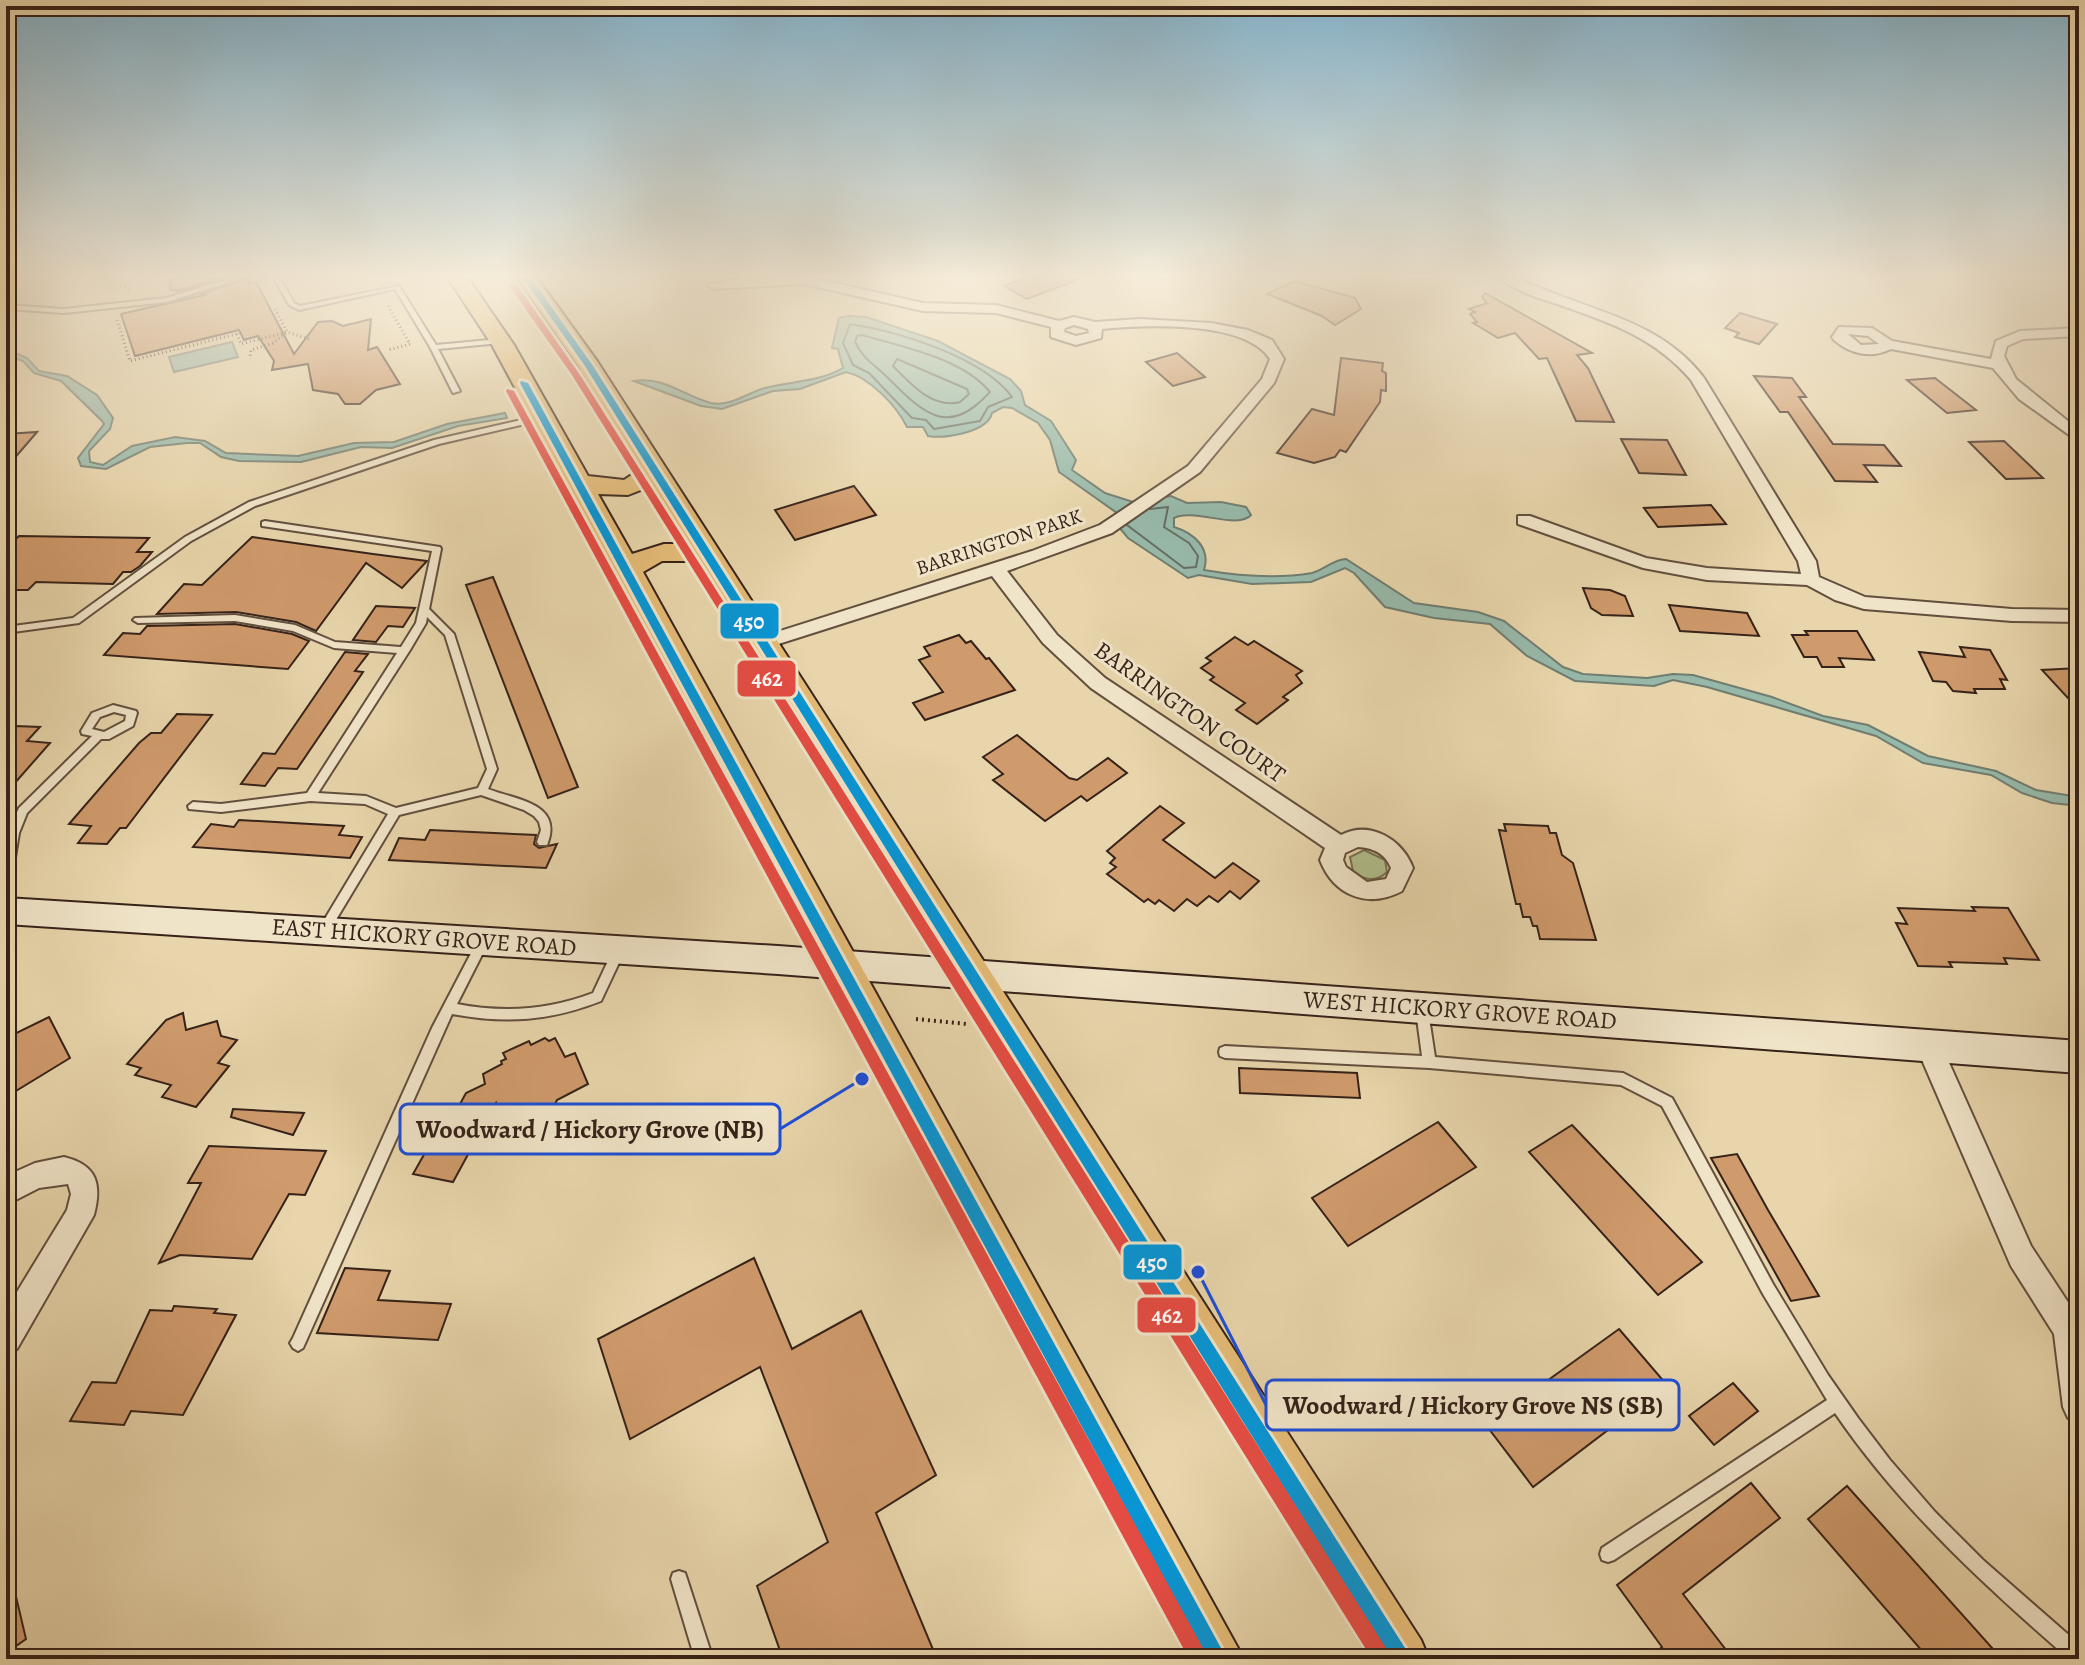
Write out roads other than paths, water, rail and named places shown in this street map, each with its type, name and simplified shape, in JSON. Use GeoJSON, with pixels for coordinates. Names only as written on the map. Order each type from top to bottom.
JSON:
{"type":"FeatureCollection","features":[{"type":"Feature","properties":{"kind":"main road"},"geometry":{"type":"LineString","coordinates":[[508,356],[841,965],[1203,1653]]}},
{"type":"Feature","properties":{"kind":"main road"},"geometry":{"type":"LineString","coordinates":[[582,356],[1402,1659]]}},
{"type":"Feature","properties":{"kind":"main road"},"geometry":{"type":"LineString","coordinates":[[578,481],[606,489],[625,489],[647,479],[654,470]]}},
{"type":"Feature","properties":{"kind":"main road"},"geometry":{"type":"LineString","coordinates":[[628,571],[645,555],[676,551],[706,553]]}},
{"type":"Feature","properties":{"kind":"street","name":"BARRINGTON PARK"},"geometry":{"type":"LineString","coordinates":[[762,643],[1106,529],[1172,487],[1200,462],[1269,380],[1276,367],[1274,356]]}},
{"type":"Feature","properties":{"kind":"street"},"geometry":{"type":"LineString","coordinates":[[1676,356],[1697,378],[1807,561],[1811,580]]}},
{"type":"Feature","properties":{"kind":"street"},"geometry":{"type":"LineString","coordinates":[[1951,356],[1996,364],[2010,382],[2079,437]]}},
{"type":"Feature","properties":{"kind":"street"},"geometry":{"type":"LineString","coordinates":[[1996,364],[1997,356]]}},
{"type":"Feature","properties":{"kind":"street"},"geometry":{"type":"LineString","coordinates":[[1524,520],[1616,555],[1670,569],[1733,577],[1811,580],[1841,596],[1872,604],[2012,615],[2079,616]]}},
{"type":"Feature","properties":{"kind":"street","name":"BARRINGTON COURT"},"geometry":{"type":"LineString","coordinates":[[995,568],[1050,639],[1098,683],[1338,845]]}},
{"type":"Feature","properties":{"kind":"street","name":"EAST HICKORY GROVE ROAD"},"geometry":{"type":"LineString","coordinates":[[6,911],[841,965]]}},
{"type":"Feature","properties":{"kind":"street","name":"WEST HICKORY GROVE ROAD"},"geometry":{"type":"LineString","coordinates":[[841,965],[2079,1057]]}},
{"type":"Feature","properties":{"kind":"street"},"geometry":{"type":"LineString","coordinates":[[1929,1046],[2021,1256],[2073,1332],[2079,1407]]}},
{"type":"Feature","properties":{"kind":"street"},"geometry":{"type":"LineString","coordinates":[[6,1192],[42,1172],[62,1169],[78,1174],[85,1182],[87,1197],[80,1215],[6,1338]]}},
{"type":"Feature","properties":{"kind":"lane"},"geometry":{"type":"LineString","coordinates":[[438,356],[456,391]]}},
{"type":"Feature","properties":{"kind":"lane"},"geometry":{"type":"LineString","coordinates":[[6,630],[76,621],[188,539],[252,504],[437,442],[543,417]]}},
{"type":"Feature","properties":{"kind":"lane"},"geometry":{"type":"LineString","coordinates":[[265,524],[437,549],[426,611],[405,650],[310,797]]}},
{"type":"Feature","properties":{"kind":"lane"},"geometry":{"type":"LineString","coordinates":[[426,611],[449,634],[493,762],[482,791]]}},
{"type":"Feature","properties":{"kind":"lane"},"geometry":{"type":"LineString","coordinates":[[138,620],[235,618],[295,628],[334,645],[405,650]]}},
{"type":"Feature","properties":{"kind":"lane"},"geometry":{"type":"LineString","coordinates":[[6,876],[13,833],[23,811],[97,737]]}},
{"type":"Feature","properties":{"kind":"lane"},"geometry":{"type":"LineString","coordinates":[[193,806],[221,808],[310,797],[366,800],[395,812],[482,791],[503,801],[528,805],[547,821],[549,830],[543,842]]}},
{"type":"Feature","properties":{"kind":"lane"},"geometry":{"type":"LineString","coordinates":[[324,930],[395,812]]}},
{"type":"Feature","properties":{"kind":"lane"},"geometry":{"type":"LineString","coordinates":[[298,1343],[449,1008],[483,941]]}},
{"type":"Feature","properties":{"kind":"lane"},"geometry":{"type":"LineString","coordinates":[[449,1008],[503,1016],[575,1006],[597,997],[619,950]]}},
{"type":"Feature","properties":{"kind":"lane"},"geometry":{"type":"LineString","coordinates":[[1421,1007],[1429,1062]]}},
{"type":"Feature","properties":{"kind":"lane"},"geometry":{"type":"LineString","coordinates":[[1225,1052],[1429,1062],[1623,1079],[1667,1102],[1816,1371],[1885,1467],[1989,1578],[2079,1656]]}},
{"type":"Feature","properties":{"kind":"lane"},"geometry":{"type":"LineString","coordinates":[[1608,1554],[1838,1402]]}},
{"type":"Feature","properties":{"kind":"lane"},"geometry":{"type":"LineString","coordinates":[[679,1579],[704,1659]]}},
{"type":"Feature","properties":{"kind":"water"},"geometry":{"type":"Polygon","coordinates":[[[8,356],[27,358],[39,371],[67,376],[97,395],[113,418],[110,429],[89,451],[90,462],[103,465],[132,446],[175,437],[205,441],[226,453],[298,456],[354,443],[394,442],[447,424],[505,413],[507,418],[458,426],[392,448],[361,447],[301,462],[239,461],[221,457],[200,443],[187,443],[150,447],[106,469],[81,466],[78,458],[104,424],[102,421],[61,381],[34,373],[23,361],[8,356]]]}},
{"type":"Feature","properties":{"kind":"water"},"geometry":{"type":"Polygon","coordinates":[[[237,356],[238,357],[174,372],[169,357],[237,356]]]}},
{"type":"Feature","properties":{"kind":"water"},"geometry":{"type":"Polygon","coordinates":[[[840,356],[966,356],[1010,379],[1021,391],[1025,405],[1051,421],[1076,460],[1072,470],[1105,493],[1133,502],[1171,496],[1187,503],[1221,502],[1246,507],[1251,515],[1245,519],[1226,520],[1192,515],[1174,518],[1174,527],[1194,537],[1203,548],[1204,570],[1285,576],[1312,573],[1346,559],[1414,603],[1478,612],[1504,621],[1563,667],[1583,674],[1647,678],[1693,675],[1772,697],[1823,716],[1868,725],[1928,756],[1996,771],[2036,790],[2079,797],[2079,806],[2052,803],[2022,793],[1991,775],[1923,763],[1876,736],[1707,687],[1673,680],[1654,686],[1575,681],[1527,656],[1490,624],[1434,618],[1385,607],[1354,573],[1345,568],[1311,582],[1252,584],[1199,575],[1188,578],[1128,538],[1118,526],[1117,513],[1059,472],[1050,440],[1038,423],[1012,408],[1003,407],[992,413],[989,420],[974,429],[935,437],[928,436],[923,427],[907,427],[881,393],[864,380],[846,372],[800,389],[773,391],[722,409],[701,406],[634,381],[655,381],[718,404],[765,388],[824,376],[843,368],[840,356]]]}},
{"type":"Feature","properties":{"kind":"place","name":"Woodward / Hickory Grove (NB)"},"geometry":{"type":"Point","coordinates":[862,1079]}},
{"type":"Feature","properties":{"kind":"place","name":"Woodward / Hickory Grove NS (SB)"},"geometry":{"type":"Point","coordinates":[1198,1272]}}]}
